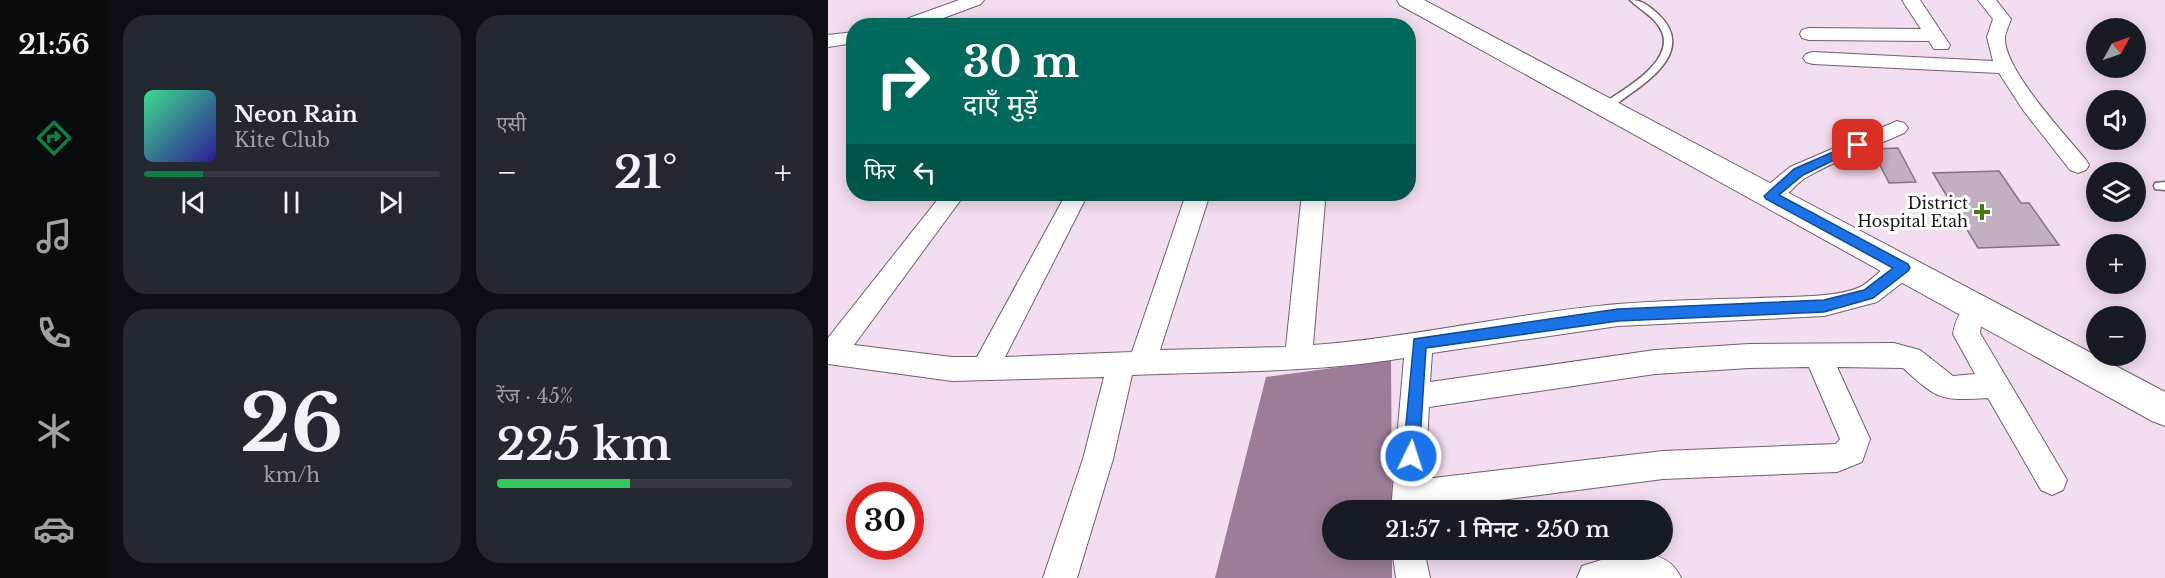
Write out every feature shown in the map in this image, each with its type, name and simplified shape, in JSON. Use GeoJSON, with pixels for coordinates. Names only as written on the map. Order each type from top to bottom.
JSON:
{"type":"FeatureCollection","features":[{"type":"Feature","properties":{"kind":"street"},"geometry":{"type":"LineString","coordinates":[[962,0],[974,0]]}},
{"type":"Feature","properties":{"kind":"street"},"geometry":{"type":"LineString","coordinates":[[926,18],[974,0]]}},
{"type":"Feature","properties":{"kind":"street"},"geometry":{"type":"LineString","coordinates":[[1408,0],[2165,410]]}},
{"type":"Feature","properties":{"kind":"street"},"geometry":{"type":"LineString","coordinates":[[1911,0],[1953,64]]}},
{"type":"Feature","properties":{"kind":"street"},"geometry":{"type":"LineString","coordinates":[[1987,0],[2002,19],[1995,39],[2005,67],[2024,96],[2078,165]]}},
{"type":"Feature","properties":{"kind":"street"},"geometry":{"type":"LineString","coordinates":[[1809,34],[1935,35]]}},
{"type":"Feature","properties":{"kind":"street"},"geometry":{"type":"LineString","coordinates":[[828,41],[846,38]]}},
{"type":"Feature","properties":{"kind":"street"},"geometry":{"type":"LineString","coordinates":[[1813,58],[2005,67]]}},
{"type":"Feature","properties":{"kind":"street"},"geometry":{"type":"LineString","coordinates":[[1770,196],[1798,172],[1897,128]]}},
{"type":"Feature","properties":{"kind":"street"},"geometry":{"type":"LineString","coordinates":[[830,353],[949,201]]}},
{"type":"Feature","properties":{"kind":"street"},"geometry":{"type":"LineString","coordinates":[[985,368],[1073,201]]}},
{"type":"Feature","properties":{"kind":"street"},"geometry":{"type":"LineString","coordinates":[[1060,578],[1098,459],[1132,364],[1196,201]]}},
{"type":"Feature","properties":{"kind":"street"},"geometry":{"type":"LineString","coordinates":[[1298,358],[1313,202]]}},
{"type":"Feature","properties":{"kind":"street"},"geometry":{"type":"LineString","coordinates":[[830,353],[952,369],[1298,358],[1370,352],[1618,315],[1824,306],[1868,295],[1903,268]]}},
{"type":"Feature","properties":{"kind":"street"},"geometry":{"type":"LineString","coordinates":[[1979,309],[1968,323],[1966,334],[2052,480]]}},
{"type":"Feature","properties":{"kind":"street"},"geometry":{"type":"LineString","coordinates":[[1408,500],[1419,343]]}},
{"type":"Feature","properties":{"kind":"street"},"geometry":{"type":"LineString","coordinates":[[1415,397],[1655,362],[1749,356],[1894,355],[1910,358],[1938,382],[1952,388],[1994,385]]}},
{"type":"Feature","properties":{"kind":"street"},"geometry":{"type":"LineString","coordinates":[[1428,500],[1663,465],[1837,458],[1851,452],[1855,440],[1818,356]]}},
{"type":"Feature","properties":{"kind":"street"},"geometry":{"type":"LineString","coordinates":[[1410,560],[1413,578]]}},
{"type":"Feature","properties":{"kind":"street"},"geometry":{"type":"LineString","coordinates":[[1593,578],[1641,568],[1658,573],[1664,578]]}},
{"type":"Feature","properties":{"kind":"lane"},"geometry":{"type":"LineString","coordinates":[[1605,106],[1653,73],[1666,56],[1667,33],[1652,14],[1634,0]]}},
{"type":"Feature","properties":{"kind":"shaded area"},"geometry":{"type":"Polygon","coordinates":[[[1391,360],[1392,500],[1322,500],[1322,560],[1392,560],[1392,578],[1215,578],[1266,377],[1391,360]]]}},
{"type":"Feature","properties":{"kind":"building"},"geometry":{"type":"Polygon","coordinates":[[[1898,148],[1916,182],[1889,183],[1872,149],[1898,148]]]}},
{"type":"Feature","properties":{"kind":"building"},"geometry":{"type":"Polygon","coordinates":[[[1999,171],[2021,203],[2029,203],[2059,245],[1978,248],[1933,173],[1999,171]]]}},
{"type":"Feature","properties":{"kind":"place","name":"District Hospital Etah"},"geometry":{"type":"Point","coordinates":[1982,212]}},
{"type":"Feature","properties":{"kind":"route"},"geometry":{"type":"LineString","coordinates":[[1411,456],[1419,343],[1618,315],[1824,306],[1868,295],[1903,268],[1770,196],[1798,172],[1858,145]]}}]}
